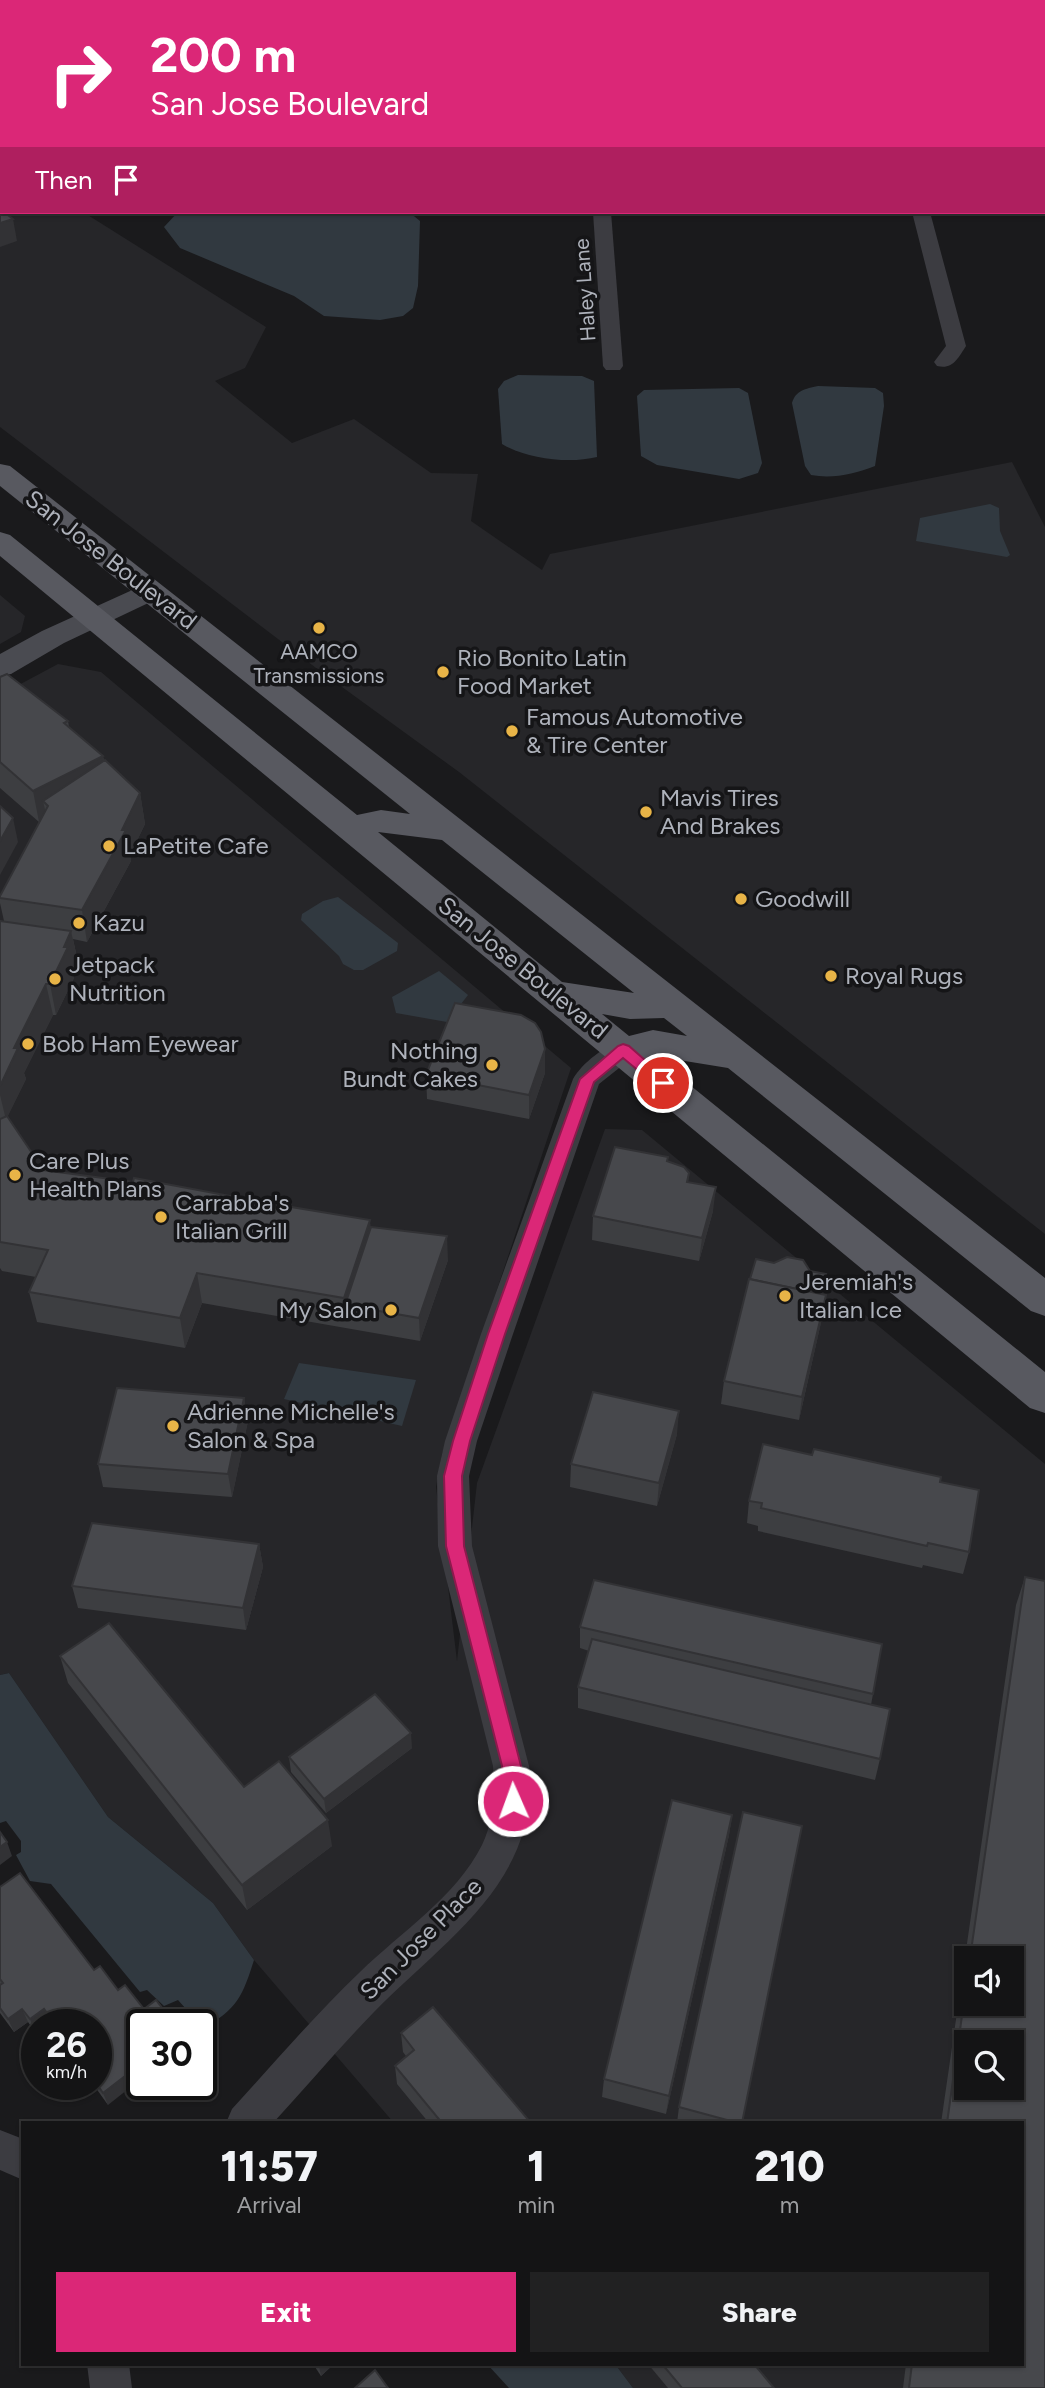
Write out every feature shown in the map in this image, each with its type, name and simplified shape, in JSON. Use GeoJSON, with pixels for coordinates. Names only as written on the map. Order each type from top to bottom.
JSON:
{"type":"FeatureCollection","features":[{"type":"Feature","properties":{"kind":"main road","name":"San Jose Boulevard"},"geometry":{"type":"LineString","coordinates":[[0,472],[1045,1300]]}},
{"type":"Feature","properties":{"kind":"main road","name":"San Jose Boulevard"},"geometry":{"type":"LineString","coordinates":[[0,541],[1045,1396]]}},
{"type":"Feature","properties":{"kind":"main road"},"geometry":{"type":"LineString","coordinates":[[352,827],[380,821],[452,830]]}},
{"type":"Feature","properties":{"kind":"main road"},"geometry":{"type":"LineString","coordinates":[[554,993],[631,1006],[673,1004]]}},
{"type":"Feature","properties":{"kind":"main road"},"geometry":{"type":"LineString","coordinates":[[623,1050],[653,1043],[740,1058]]}},
{"type":"Feature","properties":{"kind":"street","name":"Haley Lane"},"geometry":{"type":"LineString","coordinates":[[602,214],[613,366]]}},
{"type":"Feature","properties":{"kind":"street"},"geometry":{"type":"LineString","coordinates":[[922,214],[956,346],[944,362]]}},
{"type":"Feature","properties":{"kind":"street"},"geometry":{"type":"LineString","coordinates":[[0,667],[150,591]]}},
{"type":"Feature","properties":{"kind":"street","name":"San Jose Place"},"geometry":{"type":"LineString","coordinates":[[248,2121],[377,1982],[474,1892],[493,1863],[507,1832],[513,1801],[511,1766],[455,1546],[453,1476],[461,1441],[497,1334],[587,1079],[623,1050]]}},
{"type":"Feature","properties":{"kind":"street"},"geometry":{"type":"LineString","coordinates":[[0,2150],[21,2159]]}},
{"type":"Feature","properties":{"kind":"street"},"geometry":{"type":"LineString","coordinates":[[108,2366],[111,2388]]}},
{"type":"Feature","properties":{"kind":"shaded area"},"geometry":{"type":"Polygon","coordinates":[[[0,214],[86,214],[266,327],[245,368],[215,381],[292,443],[354,419],[431,473],[478,474],[471,521],[542,570],[550,554],[1012,462],[1045,527],[1045,1234],[459,772],[320,671],[0,427],[0,214]]]}},
{"type":"Feature","properties":{"kind":"shaded area"},"geometry":{"type":"Polygon","coordinates":[[[176,214],[411,214],[420,221],[418,286],[413,308],[403,316],[380,320],[324,316],[294,296],[180,248],[164,227],[176,214]]]}},
{"type":"Feature","properties":{"kind":"shaded area"},"geometry":{"type":"Polygon","coordinates":[[[518,375],[582,376],[594,381],[597,457],[548,459],[502,444],[498,389],[504,381],[518,375]]]}},
{"type":"Feature","properties":{"kind":"shaded area"},"geometry":{"type":"Polygon","coordinates":[[[818,386],[875,388],[883,393],[884,406],[875,466],[843,475],[811,475],[805,466],[792,403],[805,389],[818,386]]]}},
{"type":"Feature","properties":{"kind":"shaded area"},"geometry":{"type":"Polygon","coordinates":[[[739,388],[748,393],[762,463],[758,473],[739,479],[657,465],[641,456],[637,396],[644,390],[739,388]]]}},
{"type":"Feature","properties":{"kind":"shaded area"},"geometry":{"type":"Polygon","coordinates":[[[990,504],[999,508],[1000,531],[1010,555],[1007,557],[916,541],[920,518],[990,504]]]}},
{"type":"Feature","properties":{"kind":"shaded area"},"geometry":{"type":"Polygon","coordinates":[[[0,595],[25,616],[21,632],[0,644],[0,595]]]}},
{"type":"Feature","properties":{"kind":"shaded area"},"geometry":{"type":"Polygon","coordinates":[[[58,664],[101,672],[571,1068],[442,1454],[436,1487],[457,1661],[477,1483],[605,1129],[642,1130],[1045,1464],[1045,2388],[633,2388],[616,2366],[1024,2366],[1024,2121],[392,2121],[254,1960],[213,1903],[108,1817],[9,1673],[0,1675],[0,695],[58,664]]]}},
{"type":"Feature","properties":{"kind":"shaded area"},"geometry":{"type":"Polygon","coordinates":[[[338,897],[398,943],[397,951],[363,970],[354,970],[343,964],[339,956],[301,920],[302,914],[323,901],[338,897]]]}},
{"type":"Feature","properties":{"kind":"shaded area"},"geometry":{"type":"Polygon","coordinates":[[[439,971],[468,995],[447,1022],[396,1013],[392,997],[439,971]]]}},
{"type":"Feature","properties":{"kind":"shaded area"},"geometry":{"type":"Polygon","coordinates":[[[299,1363],[416,1380],[402,1426],[284,1399],[299,1363]]]}},
{"type":"Feature","properties":{"kind":"shaded area"},"geometry":{"type":"Polygon","coordinates":[[[9,1673],[108,1817],[213,1903],[254,1960],[242,1992],[231,2008],[217,2020],[217,2009],[186,2009],[178,2000],[164,2006],[147,1990],[140,1992],[51,1884],[30,1881],[16,1855],[21,1852],[21,1841],[6,1821],[0,1823],[0,1675],[9,1673]]]}},
{"type":"Feature","properties":{"kind":"shaded area"},"geometry":{"type":"Polygon","coordinates":[[[489,2366],[616,2366],[633,2388],[509,2388],[489,2366]]]}},
{"type":"Feature","properties":{"kind":"building"},"geometry":{"type":"Polygon","coordinates":[[[0,214],[7,214],[13,219],[0,223],[0,214]]]}},
{"type":"Feature","properties":{"kind":"building"},"geometry":{"type":"Polygon","coordinates":[[[7,674],[68,721],[64,723],[103,756],[33,791],[0,762],[0,677],[7,674]]]}},
{"type":"Feature","properties":{"kind":"building"},"geometry":{"type":"Polygon","coordinates":[[[105,760],[140,793],[122,830],[126,830],[82,910],[0,898],[48,806],[43,801],[105,760]]]}},
{"type":"Feature","properties":{"kind":"building"},"geometry":{"type":"Polygon","coordinates":[[[0,806],[13,818],[0,841],[0,806]]]}},
{"type":"Feature","properties":{"kind":"building"},"geometry":{"type":"Polygon","coordinates":[[[0,921],[71,931],[64,947],[68,947],[14,1048],[18,1048],[0,1086],[0,921]]]}},
{"type":"Feature","properties":{"kind":"building","name":"Nothing Bundt Cakes"},"geometry":{"type":"Polygon","coordinates":[[[455,1003],[521,1015],[535,1023],[541,1032],[545,1049],[529,1095],[426,1075],[455,1003]]]}},
{"type":"Feature","properties":{"kind":"building"},"geometry":{"type":"Polygon","coordinates":[[[7,1116],[34,1156],[28,1159],[35,1169],[133,1182],[134,1178],[230,1196],[229,1200],[370,1220],[344,1298],[197,1273],[180,1318],[29,1292],[48,1250],[0,1242],[0,1119],[7,1116]]]}},
{"type":"Feature","properties":{"kind":"building"},"geometry":{"type":"Polygon","coordinates":[[[615,1147],[668,1157],[667,1161],[684,1167],[689,1173],[687,1182],[716,1187],[702,1238],[593,1216],[615,1147]]]}},
{"type":"Feature","properties":{"kind":"building","name":"My Salon"},"geometry":{"type":"Polygon","coordinates":[[[371,1227],[447,1236],[419,1318],[345,1305],[371,1227]]]}},
{"type":"Feature","properties":{"kind":"building"},"geometry":{"type":"Polygon","coordinates":[[[787,1257],[803,1260],[810,1271],[826,1274],[821,1294],[750,1279],[756,1259],[774,1263],[787,1257]]]}},
{"type":"Feature","properties":{"kind":"building"},"geometry":{"type":"Polygon","coordinates":[[[749,1279],[826,1295],[802,1397],[724,1381],[749,1279]]]}},
{"type":"Feature","properties":{"kind":"building"},"geometry":{"type":"Polygon","coordinates":[[[117,1388],[244,1398],[228,1474],[98,1464],[117,1388]]]}},
{"type":"Feature","properties":{"kind":"building"},"geometry":{"type":"Polygon","coordinates":[[[593,1392],[679,1411],[659,1483],[571,1464],[593,1392]]]}},
{"type":"Feature","properties":{"kind":"building"},"geometry":{"type":"Polygon","coordinates":[[[763,1444],[812,1455],[814,1449],[941,1477],[940,1482],[979,1490],[969,1552],[928,1543],[927,1546],[761,1508],[762,1503],[749,1501],[763,1444]]]}},
{"type":"Feature","properties":{"kind":"building"},"geometry":{"type":"Polygon","coordinates":[[[92,1523],[259,1544],[243,1608],[72,1586],[92,1523]]]}},
{"type":"Feature","properties":{"kind":"building"},"geometry":{"type":"Polygon","coordinates":[[[1025,1577],[1045,1581],[1045,2388],[909,2388],[912,2366],[1024,2366],[1024,2121],[947,2121],[954,2073],[954,2100],[1024,2100],[1024,2030],[960,2030],[962,2016],[1024,2016],[1024,1946],[972,1946],[1025,1577]]]}},
{"type":"Feature","properties":{"kind":"building"},"geometry":{"type":"Polygon","coordinates":[[[594,1580],[882,1644],[873,1694],[580,1627],[594,1580]]]}},
{"type":"Feature","properties":{"kind":"building"},"geometry":{"type":"Polygon","coordinates":[[[109,1623],[244,1787],[279,1761],[328,1820],[242,1885],[60,1656],[109,1623]]]}},
{"type":"Feature","properties":{"kind":"building"},"geometry":{"type":"Polygon","coordinates":[[[592,1639],[890,1709],[880,1759],[578,1687],[592,1639]]]}},
{"type":"Feature","properties":{"kind":"building"},"geometry":{"type":"Polygon","coordinates":[[[375,1694],[411,1733],[324,1799],[289,1757],[375,1694]]]}},
{"type":"Feature","properties":{"kind":"building"},"geometry":{"type":"Polygon","coordinates":[[[672,1800],[732,1815],[669,2096],[604,2079],[672,1800]]]}},
{"type":"Feature","properties":{"kind":"building"},"geometry":{"type":"Polygon","coordinates":[[[743,1812],[802,1826],[742,2121],[731,2121],[679,2107],[743,1812]]]}},
{"type":"Feature","properties":{"kind":"building"},"geometry":{"type":"Polygon","coordinates":[[[0,1832],[7,1842],[0,1847],[0,1832]]]}},
{"type":"Feature","properties":{"kind":"building"},"geometry":{"type":"Polygon","coordinates":[[[20,1873],[94,1970],[100,1966],[118,1990],[125,1985],[144,2009],[126,2009],[126,2075],[112,2086],[112,2009],[21,2009],[8,2019],[0,2008],[0,1985],[3,1983],[0,1979],[0,1887],[20,1873]]]}},
{"type":"Feature","properties":{"kind":"building"},"geometry":{"type":"Polygon","coordinates":[[[156,2000],[163,2009],[144,2009],[156,2000]]]}},
{"type":"Feature","properties":{"kind":"building"},"geometry":{"type":"Polygon","coordinates":[[[433,2007],[529,2121],[440,2121],[395,2066],[414,2050],[401,2033],[433,2007]]]}},
{"type":"Feature","properties":{"kind":"building"},"geometry":{"type":"Polygon","coordinates":[[[664,2366],[756,2366],[774,2388],[682,2388],[664,2366]]]}},
{"type":"Feature","properties":{"kind":"building"},"geometry":{"type":"Polygon","coordinates":[[[375,2370],[388,2388],[355,2388],[375,2370]]]}},
{"type":"Feature","properties":{"kind":"place","name":"AAMCO Transmissions"},"geometry":{"type":"Point","coordinates":[319,628]}},
{"type":"Feature","properties":{"kind":"place","name":"Rio Bonito Latin Food Market"},"geometry":{"type":"Point","coordinates":[443,672]}},
{"type":"Feature","properties":{"kind":"place","name":"Famous Automotive & Tire Center"},"geometry":{"type":"Point","coordinates":[512,731]}},
{"type":"Feature","properties":{"kind":"place","name":"Mavis Tires And Brakes"},"geometry":{"type":"Point","coordinates":[646,812]}},
{"type":"Feature","properties":{"kind":"place","name":"LaPetite Cafe"},"geometry":{"type":"Point","coordinates":[109,846]}},
{"type":"Feature","properties":{"kind":"place","name":"Goodwill"},"geometry":{"type":"Point","coordinates":[741,899]}},
{"type":"Feature","properties":{"kind":"place","name":"Kazu"},"geometry":{"type":"Point","coordinates":[79,923]}},
{"type":"Feature","properties":{"kind":"place","name":"Royal Rugs"},"geometry":{"type":"Point","coordinates":[831,976]}},
{"type":"Feature","properties":{"kind":"place","name":"Jetpack Nutrition"},"geometry":{"type":"Point","coordinates":[55,979]}},
{"type":"Feature","properties":{"kind":"place","name":"Bob Ham Eyewear"},"geometry":{"type":"Point","coordinates":[28,1044]}},
{"type":"Feature","properties":{"kind":"place","name":"Nothing Bundt Cakes"},"geometry":{"type":"Point","coordinates":[492,1065]}},
{"type":"Feature","properties":{"kind":"place","name":"Care Plus Health Plans"},"geometry":{"type":"Point","coordinates":[15,1175]}},
{"type":"Feature","properties":{"kind":"place","name":"Carrabba's Italian Grill"},"geometry":{"type":"Point","coordinates":[161,1217]}},
{"type":"Feature","properties":{"kind":"place","name":"Jeremiah's Italian Ice"},"geometry":{"type":"Point","coordinates":[785,1296]}},
{"type":"Feature","properties":{"kind":"place","name":"My Salon"},"geometry":{"type":"Point","coordinates":[391,1310]}},
{"type":"Feature","properties":{"kind":"place","name":"Adrienne Michelle's Salon & Spa"},"geometry":{"type":"Point","coordinates":[173,1426]}},
{"type":"Feature","properties":{"kind":"route"},"geometry":{"type":"LineString","coordinates":[[513,1801],[511,1766],[455,1546],[453,1476],[461,1441],[497,1334],[587,1079],[623,1050],[663,1083]]}}]}
